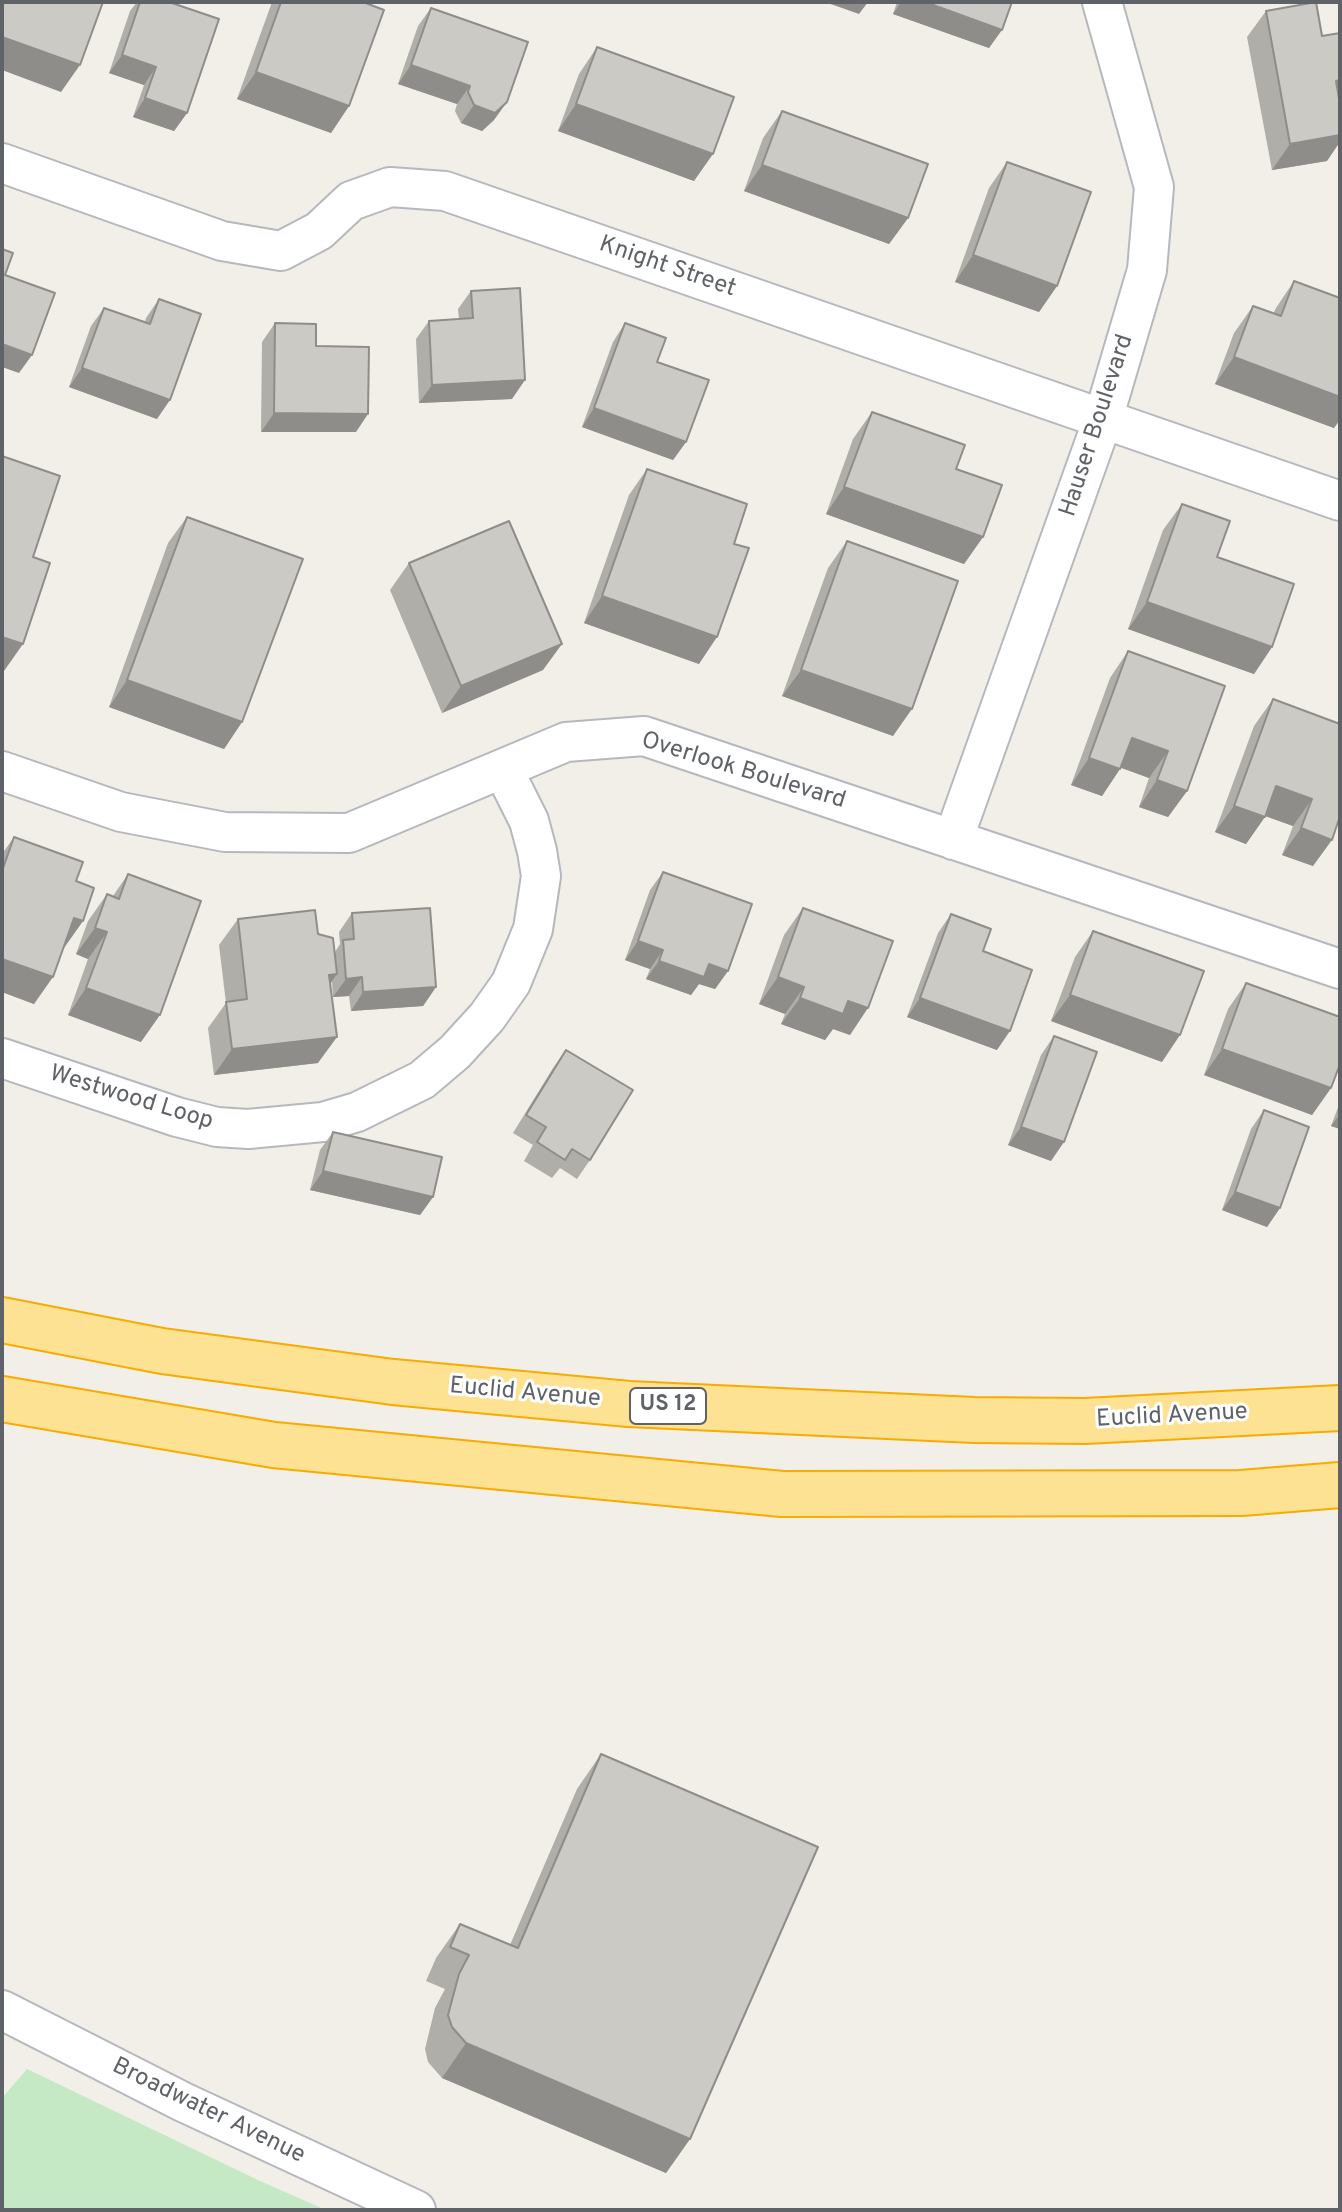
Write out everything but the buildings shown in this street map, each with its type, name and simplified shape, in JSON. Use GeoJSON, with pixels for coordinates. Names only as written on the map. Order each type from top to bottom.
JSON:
{"type":"FeatureCollection","features":[{"type":"Feature","properties":{"kind":"highway","name":"Euclid Avenue"},"geometry":{"type":"LineString","coordinates":[[2,1320],[193,1355],[393,1382],[629,1404],[1022,1421],[1340,1408]]}},
{"type":"Feature","properties":{"kind":"highway"},"geometry":{"type":"LineString","coordinates":[[2,1399],[274,1445],[782,1494],[1241,1493],[1340,1485]]}},
{"type":"Feature","properties":{"kind":"street","name":"Hauser Boulevard"},"geometry":{"type":"LineString","coordinates":[[953,840],[1103,419],[1147,270],[1154,187],[1102,2]]}},
{"type":"Feature","properties":{"kind":"street","name":"Knight Street"},"geometry":{"type":"LineString","coordinates":[[2,163],[222,241],[281,251],[319,231],[351,201],[390,187],[445,191],[1340,501]]}},
{"type":"Feature","properties":{"kind":"street","name":"Overlook Boulevard"},"geometry":{"type":"LineString","coordinates":[[2,771],[121,812],[225,832],[349,833],[566,742],[644,736],[1340,969]]}},
{"type":"Feature","properties":{"kind":"street","name":"Westwood Loop"},"geometry":{"type":"LineString","coordinates":[[2,1058],[177,1117],[233,1128],[323,1122],[357,1112],[422,1080],[455,1052],[487,1017],[511,983],[533,929],[541,876],[537,851],[529,821],[503,769]]}},
{"type":"Feature","properties":{"kind":"street","name":"Broadwater Avenue"},"geometry":{"type":"LineString","coordinates":[[2,2010],[183,2102],[416,2210]]}},
{"type":"Feature","properties":{"kind":"green space"},"geometry":{"type":"Polygon","coordinates":[[[27,2069],[326,2210],[2,2210],[2,2098],[27,2069]]]}}]}
